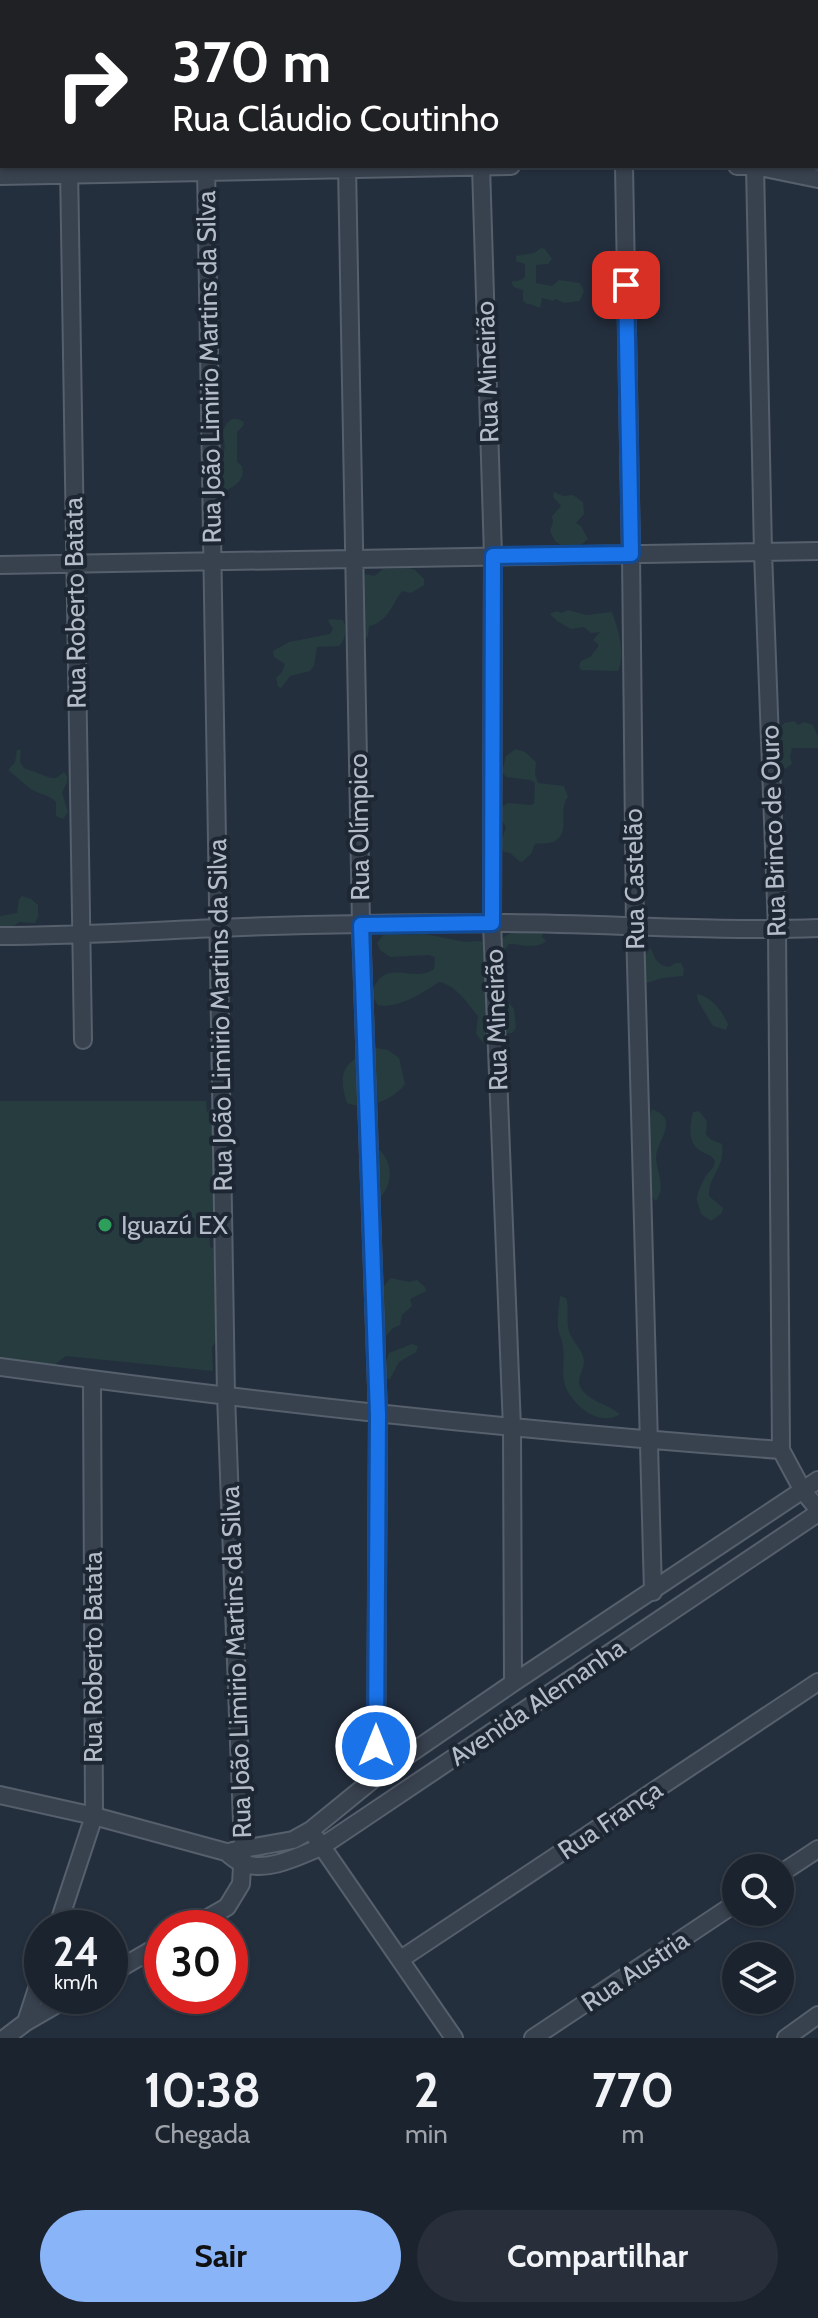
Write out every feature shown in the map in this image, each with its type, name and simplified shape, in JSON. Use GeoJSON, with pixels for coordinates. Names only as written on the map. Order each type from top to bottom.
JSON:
{"type":"FeatureCollection","features":[{"type":"Feature","properties":{"kind":"street"},"geometry":{"type":"LineString","coordinates":[[0,176],[69,170],[347,168]]}},
{"type":"Feature","properties":{"kind":"street","name":"Rua Olímpico"},"geometry":{"type":"LineString","coordinates":[[347,168],[361,925],[378,1415],[376,1777]]}},
{"type":"Feature","properties":{"kind":"street","name":"Rua Mineirão"},"geometry":{"type":"LineString","coordinates":[[481,168],[493,556],[492,923],[512,1428],[513,1683]]}},
{"type":"Feature","properties":{"kind":"street","name":"Rua Castelão"},"geometry":{"type":"LineString","coordinates":[[624,168],[635,927],[653,1592]]}},
{"type":"Feature","properties":{"kind":"street","name":"Rua Brinco de Ouro"},"geometry":{"type":"LineString","coordinates":[[755,168],[763,552],[777,929],[781,1450],[803,1491],[818,1511]]}},
{"type":"Feature","properties":{"kind":"street"},"geometry":{"type":"LineString","coordinates":[[765,168],[818,179]]}},
{"type":"Feature","properties":{"kind":"street","name":"Rua João Limirio Martins da Silva"},"geometry":{"type":"LineString","coordinates":[[206,169],[226,1395],[242,1856]]}},
{"type":"Feature","properties":{"kind":"street","name":"Rua Roberto Batata"},"geometry":{"type":"LineString","coordinates":[[69,170],[83,1040]]}},
{"type":"Feature","properties":{"kind":"street"},"geometry":{"type":"LineString","coordinates":[[0,565],[818,551]]}},
{"type":"Feature","properties":{"kind":"street"},"geometry":{"type":"LineString","coordinates":[[0,936],[492,923],[818,928]]}},
{"type":"Feature","properties":{"kind":"street"},"geometry":{"type":"LineString","coordinates":[[0,1367],[378,1415],[781,1450]]}},
{"type":"Feature","properties":{"kind":"street","name":"Rua Roberto Batata"},"geometry":{"type":"LineString","coordinates":[[63,1910],[94,1816],[92,1380]]}},
{"type":"Feature","properties":{"kind":"street","name":"Avenida Alemanha"},"geometry":{"type":"LineString","coordinates":[[242,1856],[293,1840],[311,1830],[376,1777],[818,1480]]}},
{"type":"Feature","properties":{"kind":"street","name":"Avenida Alemanha"},"geometry":{"type":"LineString","coordinates":[[242,1856],[258,1866],[289,1860],[321,1847],[818,1511]]}},
{"type":"Feature","properties":{"kind":"street","name":"Rua França"},"geometry":{"type":"LineString","coordinates":[[401,1959],[818,1682]]}},
{"type":"Feature","properties":{"kind":"street"},"geometry":{"type":"LineString","coordinates":[[0,1795],[94,1816],[242,1856],[241,1884],[227,1907],[222,1910]]}},
{"type":"Feature","properties":{"kind":"street"},"geometry":{"type":"LineString","coordinates":[[311,1830],[454,2038]]}},
{"type":"Feature","properties":{"kind":"street"},"geometry":{"type":"LineString","coordinates":[[794,1865],[818,1849]]}},
{"type":"Feature","properties":{"kind":"street","name":"Rua Austria"},"geometry":{"type":"LineString","coordinates":[[533,2038],[722,1912]]}},
{"type":"Feature","properties":{"kind":"street"},"geometry":{"type":"LineString","coordinates":[[26,2022],[29,2014]]}},
{"type":"Feature","properties":{"kind":"street"},"geometry":{"type":"LineString","coordinates":[[5,2038],[40,2014]]}},
{"type":"Feature","properties":{"kind":"street"},"geometry":{"type":"LineString","coordinates":[[786,2038],[818,2015]]}},
{"type":"Feature","properties":{"kind":"green space"},"geometry":{"type":"Polygon","coordinates":[[[541,248],[552,259],[548,264],[536,265],[536,283],[552,286],[559,280],[580,283],[584,291],[580,301],[564,303],[542,298],[540,308],[523,301],[523,290],[514,287],[511,282],[525,277],[525,264],[516,261],[516,256],[534,253],[541,248]]]}},
{"type":"Feature","properties":{"kind":"green space"},"geometry":{"type":"Polygon","coordinates":[[[232,419],[244,422],[237,432],[237,462],[243,471],[235,485],[219,493],[217,466],[225,446],[221,434],[232,419]]]}},
{"type":"Feature","properties":{"kind":"green space"},"geometry":{"type":"Polygon","coordinates":[[[554,492],[563,496],[573,495],[583,502],[584,514],[576,523],[588,539],[581,545],[563,547],[555,541],[550,531],[552,516],[561,506],[553,497],[554,492]]]}},
{"type":"Feature","properties":{"kind":"green space"},"geometry":{"type":"Polygon","coordinates":[[[409,568],[424,579],[424,585],[411,593],[402,591],[385,617],[369,626],[368,636],[363,640],[361,573],[374,576],[383,569],[409,568]]]}},
{"type":"Feature","properties":{"kind":"green space"},"geometry":{"type":"Polygon","coordinates":[[[568,610],[586,615],[612,612],[621,648],[618,671],[581,670],[581,661],[590,657],[598,647],[593,640],[600,632],[591,633],[584,627],[571,629],[550,614],[568,610]]]}},
{"type":"Feature","properties":{"kind":"green space"},"geometry":{"type":"Polygon","coordinates":[[[343,620],[345,626],[339,646],[317,647],[314,666],[310,671],[290,676],[281,688],[278,687],[276,678],[285,664],[274,657],[273,651],[289,642],[330,634],[333,629],[328,621],[343,620]]]}},
{"type":"Feature","properties":{"kind":"green space"},"geometry":{"type":"Polygon","coordinates":[[[794,721],[798,725],[804,722],[813,725],[818,748],[792,748],[792,764],[785,769],[777,761],[777,733],[784,723],[794,721]]]}},
{"type":"Feature","properties":{"kind":"green space"},"geometry":{"type":"Polygon","coordinates":[[[516,749],[536,762],[538,783],[564,786],[568,797],[560,837],[553,842],[535,844],[531,854],[522,862],[504,852],[500,845],[506,827],[501,819],[502,807],[508,803],[534,804],[535,783],[506,777],[502,772],[506,756],[516,749]]]}},
{"type":"Feature","properties":{"kind":"green space"},"geometry":{"type":"Polygon","coordinates":[[[17,750],[21,750],[20,762],[24,768],[51,778],[64,772],[67,776],[62,793],[68,812],[63,819],[56,816],[56,802],[31,789],[8,770],[15,762],[17,750]]]}},
{"type":"Feature","properties":{"kind":"green space"},"geometry":{"type":"Polygon","coordinates":[[[22,896],[38,905],[35,923],[19,922],[11,929],[0,928],[0,916],[17,913],[22,896]]]}},
{"type":"Feature","properties":{"kind":"green space"},"geometry":{"type":"Polygon","coordinates":[[[518,928],[543,931],[542,937],[546,941],[533,946],[509,944],[497,961],[502,994],[514,1009],[516,1028],[512,1033],[500,1033],[490,1044],[484,1044],[476,1034],[478,1016],[461,995],[445,984],[439,982],[394,1005],[378,1005],[371,994],[384,975],[426,973],[434,969],[435,957],[390,957],[380,950],[377,943],[384,934],[425,934],[497,945],[518,928]]]}},
{"type":"Feature","properties":{"kind":"green space"},"geometry":{"type":"Polygon","coordinates":[[[651,948],[662,965],[669,967],[681,963],[683,976],[644,984],[644,960],[651,948]]]}},
{"type":"Feature","properties":{"kind":"green space"},"geometry":{"type":"Polygon","coordinates":[[[697,994],[712,1001],[720,1010],[728,1024],[726,1030],[713,1026],[697,994]]]}},
{"type":"Feature","properties":{"kind":"green space"},"geometry":{"type":"Polygon","coordinates":[[[376,1048],[388,1050],[399,1058],[405,1084],[394,1095],[370,1105],[347,1103],[343,1082],[346,1068],[357,1057],[376,1048]]]}},
{"type":"Feature","properties":{"kind":"green space","name":"Iguazú EX"},"geometry":{"type":"Polygon","coordinates":[[[0,1101],[206,1101],[207,1113],[213,1104],[220,1112],[217,1208],[209,1226],[210,1247],[220,1251],[219,1337],[212,1347],[213,1371],[66,1356],[54,1365],[0,1362],[0,1101]]]}},
{"type":"Feature","properties":{"kind":"green space"},"geometry":{"type":"Polygon","coordinates":[[[652,1109],[666,1121],[656,1158],[661,1185],[656,1201],[651,1194],[646,1171],[646,1143],[652,1109]]]}},
{"type":"Feature","properties":{"kind":"green space"},"geometry":{"type":"Polygon","coordinates":[[[699,1111],[707,1121],[706,1134],[722,1144],[723,1152],[709,1196],[723,1208],[722,1213],[711,1221],[701,1214],[697,1200],[702,1182],[715,1161],[695,1146],[691,1137],[693,1112],[699,1111]]]}},
{"type":"Feature","properties":{"kind":"green space"},"geometry":{"type":"Polygon","coordinates":[[[380,1150],[388,1163],[390,1176],[386,1189],[377,1201],[360,1156],[366,1151],[380,1150]]]}},
{"type":"Feature","properties":{"kind":"green space"},"geometry":{"type":"Polygon","coordinates":[[[391,1278],[409,1282],[417,1280],[426,1291],[410,1299],[412,1306],[402,1315],[400,1325],[382,1340],[369,1338],[368,1324],[373,1306],[391,1278]]]}},
{"type":"Feature","properties":{"kind":"green space"},"geometry":{"type":"Polygon","coordinates":[[[560,1296],[566,1298],[569,1330],[584,1358],[580,1387],[591,1398],[620,1414],[612,1418],[587,1412],[569,1393],[564,1380],[563,1345],[558,1328],[560,1296]]]}},
{"type":"Feature","properties":{"kind":"green space"},"geometry":{"type":"Polygon","coordinates":[[[412,1344],[418,1346],[416,1352],[399,1362],[390,1379],[383,1378],[389,1353],[412,1344]]]}},
{"type":"Feature","properties":{"kind":"place","name":"Iguazú EX"},"geometry":{"type":"Point","coordinates":[105,1225]}},
{"type":"Feature","properties":{"kind":"route"},"geometry":{"type":"LineString","coordinates":[[376,1746],[378,1415],[361,925],[492,923],[493,556],[631,554],[626,285]]}}]}
